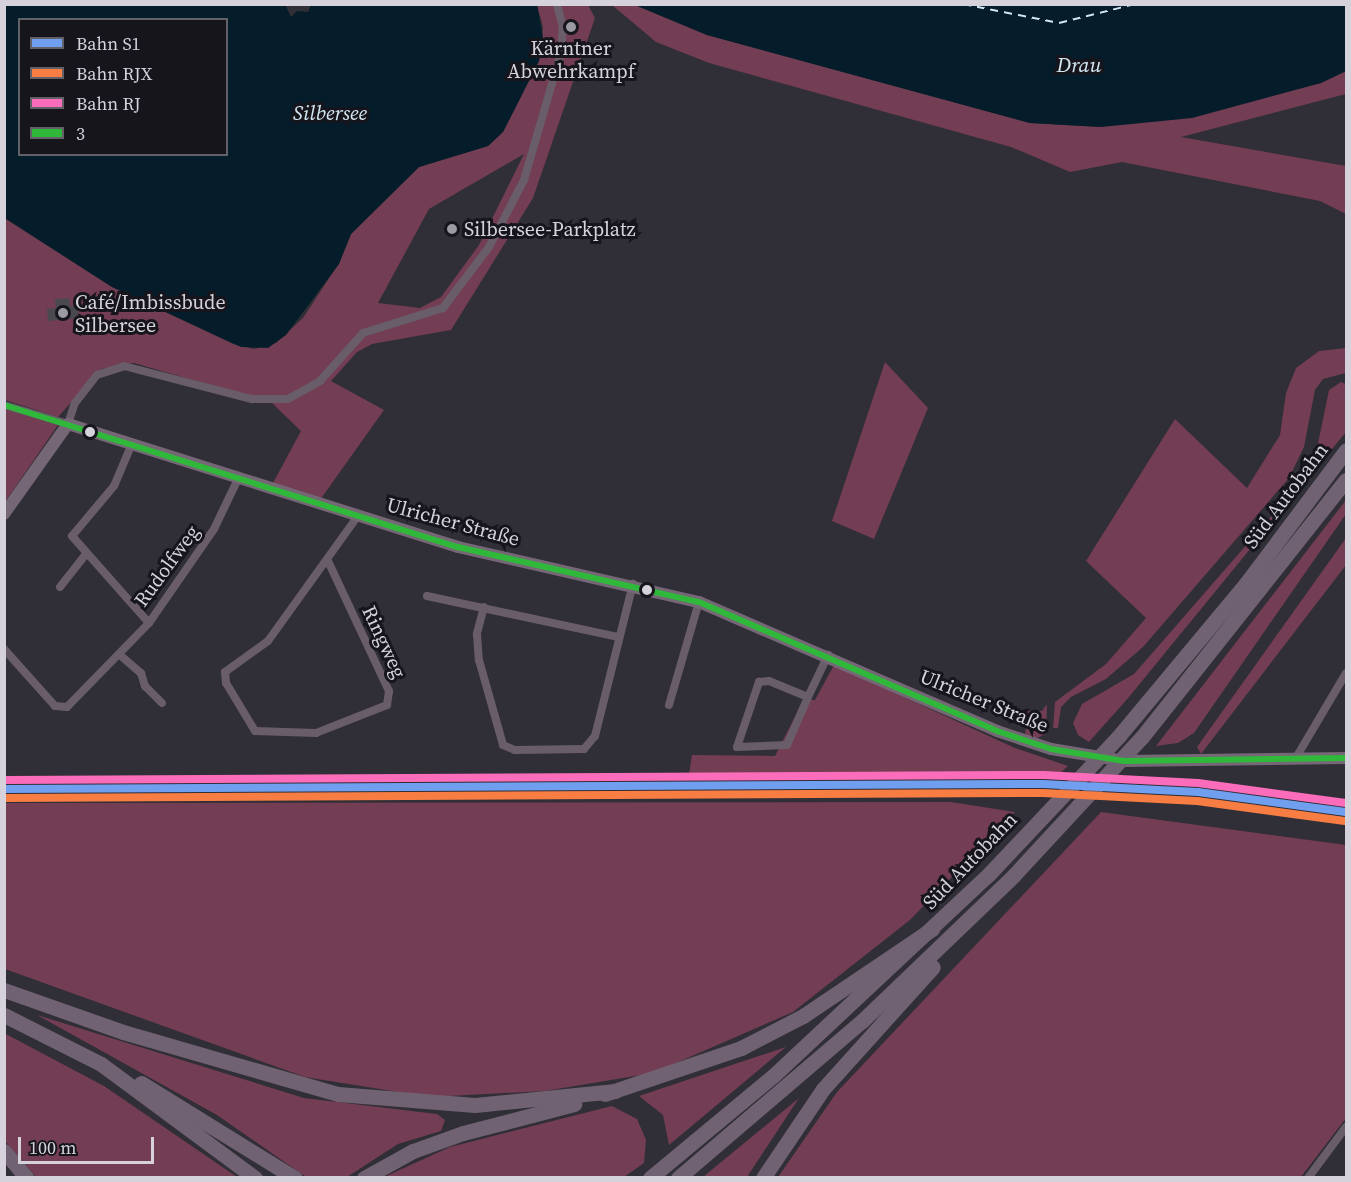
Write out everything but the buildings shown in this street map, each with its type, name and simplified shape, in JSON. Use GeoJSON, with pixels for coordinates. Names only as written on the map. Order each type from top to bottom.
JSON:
{"type":"FeatureCollection","features":[{"type":"Feature","properties":{"kind":"highway","name":"Süd Autobahn"},"geometry":{"type":"LineString","coordinates":[[650,1178],[773,1076],[988,875],[1118,737],[1247,582],[1347,450]]}},
{"type":"Feature","properties":{"kind":"highway","name":"Süd Autobahn"},"geometry":{"type":"LineString","coordinates":[[678,1178],[835,1045],[1014,875],[1142,736],[1347,480]]}},
{"type":"Feature","properties":{"kind":"highway"},"geometry":{"type":"LineString","coordinates":[[363,1178],[413,1151],[463,1133],[615,1091],[741,1048],[803,1016],[932,929]]}},
{"type":"Feature","properties":{"kind":"highway"},"geometry":{"type":"LineString","coordinates":[[763,1178],[823,1089],[939,960],[954,934]]}},
{"type":"Feature","properties":{"kind":"highway"},"geometry":{"type":"LineString","coordinates":[[4,990],[123,1032],[338,1094],[475,1105],[615,1091]]}},
{"type":"Feature","properties":{"kind":"highway"},"geometry":{"type":"LineString","coordinates":[[4,1015],[156,1090],[294,1178]]}},
{"type":"Feature","properties":{"kind":"highway"},"geometry":{"type":"LineString","coordinates":[[102,1064],[255,1178]]}},
{"type":"Feature","properties":{"kind":"highway"},"geometry":{"type":"LineString","coordinates":[[4,1151],[27,1178]]}},
{"type":"Feature","properties":{"kind":"street"},"geometry":{"type":"LineString","coordinates":[[4,514],[68,424],[75,403],[97,375],[124,366],[252,399],[278,401],[296,396],[320,381],[356,337],[374,327],[430,314],[451,301],[500,230],[529,166],[561,53],[563,27],[557,4]]}},
{"type":"Feature","properties":{"kind":"street"},"geometry":{"type":"LineString","coordinates":[[4,405],[68,424]]}},
{"type":"Feature","properties":{"kind":"street","name":"Ulricher Straße"},"geometry":{"type":"LineString","coordinates":[[68,424],[237,481],[458,547],[633,584],[699,602],[829,654],[966,718],[1050,749],[1143,761],[1297,756],[1347,758]]}},
{"type":"Feature","properties":{"kind":"street","name":"Rudolfweg"},"geometry":{"type":"LineString","coordinates":[[131,446],[114,486],[75,529],[72,536],[149,623],[214,529],[237,481]]}},
{"type":"Feature","properties":{"kind":"street","name":"Ringweg"},"geometry":{"type":"LineString","coordinates":[[328,561],[389,691],[387,705],[316,733],[255,731],[226,683],[225,672],[268,641],[328,561],[357,517]]}},
{"type":"Feature","properties":{"kind":"street"},"geometry":{"type":"LineString","coordinates":[[60,587],[87,554]]}},
{"type":"Feature","properties":{"kind":"street"},"geometry":{"type":"LineString","coordinates":[[484,608],[477,634],[479,660],[507,748],[591,746],[633,584]]}},
{"type":"Feature","properties":{"kind":"street"},"geometry":{"type":"LineString","coordinates":[[427,596],[618,637]]}},
{"type":"Feature","properties":{"kind":"street"},"geometry":{"type":"LineString","coordinates":[[669,705],[699,602]]}},
{"type":"Feature","properties":{"kind":"street"},"geometry":{"type":"LineString","coordinates":[[4,649],[60,708],[75,703],[149,623]]}},
{"type":"Feature","properties":{"kind":"street"},"geometry":{"type":"LineString","coordinates":[[808,697],[769,681],[759,682],[743,720],[737,747],[781,748],[787,745],[829,654]]}},
{"type":"Feature","properties":{"kind":"street"},"geometry":{"type":"LineString","coordinates":[[120,655],[141,673],[145,686],[162,703]]}},
{"type":"Feature","properties":{"kind":"street"},"geometry":{"type":"LineString","coordinates":[[1297,756],[1347,673]]}},
{"type":"Feature","properties":{"kind":"street"},"geometry":{"type":"LineString","coordinates":[[1308,1178],[1347,1127]]}},
{"type":"Feature","properties":{"kind":"shaded area"},"geometry":{"type":"Polygon","coordinates":[[[537,5],[588,5],[595,18],[533,198],[451,330],[372,344],[357,352],[331,381],[384,410],[320,500],[273,483],[301,431],[272,403],[134,363],[101,369],[58,417],[5,400],[4,218],[112,287],[233,344],[254,349],[276,343],[303,318],[339,263],[351,234],[419,167],[488,146],[503,132],[539,61],[543,27],[537,5]],[[524,154],[429,209],[378,303],[420,308],[441,297],[479,245],[524,154]]]}},
{"type":"Feature","properties":{"kind":"shaded area"},"geometry":{"type":"Polygon","coordinates":[[[612,5],[635,5],[707,35],[1030,123],[1101,127],[1321,83],[1346,71],[1346,94],[1181,137],[1346,166],[1346,214],[1320,201],[1122,162],[1070,172],[1011,147],[709,63],[656,42],[612,5]]]}},
{"type":"Feature","properties":{"kind":"shaded area"},"geometry":{"type":"Polygon","coordinates":[[[1346,348],[1346,373],[1323,379],[1315,390],[1304,447],[1289,478],[1143,647],[1106,679],[1071,697],[1061,707],[1058,728],[1053,728],[1055,702],[1106,664],[1146,618],[1086,561],[1175,419],[1247,488],[1280,435],[1286,393],[1296,368],[1319,351],[1346,348]]]}},
{"type":"Feature","properties":{"kind":"shaded area"},"geometry":{"type":"Polygon","coordinates":[[[885,362],[928,408],[874,539],[832,521],[885,362]]]}},
{"type":"Feature","properties":{"kind":"shaded area"},"geometry":{"type":"Polygon","coordinates":[[[1341,382],[1346,384],[1346,432],[1129,697],[1089,742],[1078,735],[1073,723],[1082,704],[1134,674],[1295,489],[1316,453],[1329,390],[1341,382]]]}},
{"type":"Feature","properties":{"kind":"shaded area"},"geometry":{"type":"Polygon","coordinates":[[[5,409],[58,425],[5,502],[5,409]]]}},
{"type":"Feature","properties":{"kind":"shaded area"},"geometry":{"type":"Polygon","coordinates":[[[1346,500],[1346,514],[1194,733],[1178,743],[1156,746],[1346,500]]]}},
{"type":"Feature","properties":{"kind":"shaded area"},"geometry":{"type":"Polygon","coordinates":[[[1346,538],[1346,565],[1201,754],[1197,747],[1346,538]]]}},
{"type":"Feature","properties":{"kind":"shaded area"},"geometry":{"type":"Polygon","coordinates":[[[834,665],[1015,748],[1068,766],[1057,776],[689,774],[692,755],[775,756],[804,699],[815,700],[834,665]]]}},
{"type":"Feature","properties":{"kind":"shaded area"},"geometry":{"type":"Polygon","coordinates":[[[1047,704],[1046,734],[1035,739],[1025,736],[1028,711],[1042,711],[1047,704]]]}},
{"type":"Feature","properties":{"kind":"shaded area"},"geometry":{"type":"Polygon","coordinates":[[[951,802],[1015,812],[910,920],[793,1012],[653,1073],[545,1091],[429,1097],[305,1077],[5,969],[4,803],[951,802]]]}},
{"type":"Feature","properties":{"kind":"shaded area"},"geometry":{"type":"Polygon","coordinates":[[[1101,812],[1346,845],[1346,1118],[1301,1177],[778,1177],[837,1092],[1101,812]]]}},
{"type":"Feature","properties":{"kind":"shaded area"},"geometry":{"type":"Polygon","coordinates":[[[37,1015],[304,1098],[437,1114],[445,1120],[441,1131],[398,1144],[347,1177],[306,1177],[217,1115],[37,1015]]]}},
{"type":"Feature","properties":{"kind":"shaded area"},"geometry":{"type":"Polygon","coordinates":[[[4,1033],[104,1086],[237,1177],[36,1177],[5,1141],[4,1033]]]}},
{"type":"Feature","properties":{"kind":"shaded area"},"geometry":{"type":"Polygon","coordinates":[[[786,1047],[669,1145],[663,1115],[639,1096],[786,1047]]]}},
{"type":"Feature","properties":{"kind":"shaded area"},"geometry":{"type":"Polygon","coordinates":[[[799,1098],[747,1177],[703,1177],[799,1098]]]}},
{"type":"Feature","properties":{"kind":"shaded area"},"geometry":{"type":"Polygon","coordinates":[[[612,1106],[637,1119],[646,1140],[644,1163],[624,1177],[382,1178],[450,1147],[612,1106]]]}},
{"type":"Feature","properties":{"kind":"water","name":"Silbersee"},"geometry":{"type":"Polygon","coordinates":[[[285,4],[291,17],[297,11],[308,12],[311,5],[537,5],[543,37],[539,61],[503,132],[488,146],[419,167],[351,234],[339,264],[286,335],[268,348],[241,347],[112,287],[5,218],[5,5],[285,4]]]}},
{"type":"Feature","properties":{"kind":"water","name":"Drau"},"geometry":{"type":"Polygon","coordinates":[[[635,5],[1346,5],[1346,71],[1321,83],[1192,118],[1101,127],[1030,123],[707,35],[635,5]]]}},
{"type":"Feature","properties":{"kind":"ferry route"},"geometry":{"type":"LineString","coordinates":[[963,4],[1059,23],[1135,4]]}},
{"type":"Feature","properties":{"kind":"rail line","name":"RJ"},"geometry":{"type":"LineString","coordinates":[[4,780],[1043,775],[1198,783],[1346,803]]}},
{"type":"Feature","properties":{"kind":"rail line","name":"S1"},"geometry":{"type":"LineString","coordinates":[[4,789],[1043,784],[1198,792],[1346,812]]}},
{"type":"Feature","properties":{"kind":"rail line","name":"RJX"},"geometry":{"type":"LineString","coordinates":[[4,798],[1043,793],[1197,801],[1345,821]]}},
{"type":"Feature","properties":{"kind":"transit line","name":"3"},"geometry":{"type":"LineString","coordinates":[[4,405],[458,547],[699,602],[997,731],[1051,749],[1124,761],[1346,758]]}},
{"type":"Feature","properties":{"kind":"place","name":"Kärntner Abwehrkampf"},"geometry":{"type":"Point","coordinates":[571,27]}},
{"type":"Feature","properties":{"kind":"place","name":"Silbersee-Parkplatz"},"geometry":{"type":"Point","coordinates":[452,229]}},
{"type":"Feature","properties":{"kind":"place","name":"Café/Imbissbude Silbersee"},"geometry":{"type":"Point","coordinates":[63,313]}}]}
